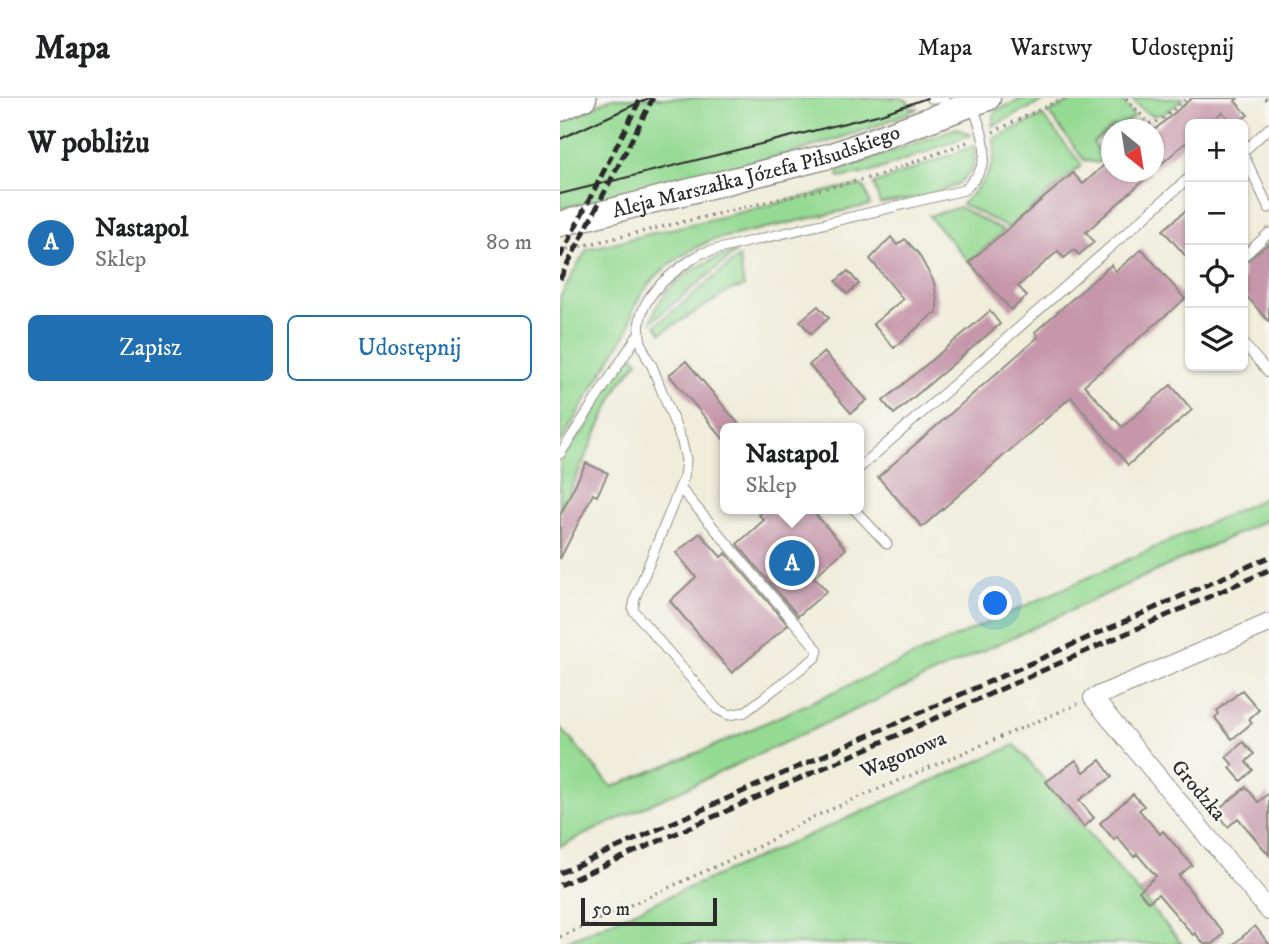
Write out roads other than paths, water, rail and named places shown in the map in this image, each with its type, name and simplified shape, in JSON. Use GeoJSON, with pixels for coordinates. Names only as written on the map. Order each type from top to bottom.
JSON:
{"type":"FeatureCollection","features":[{"type":"Feature","properties":{"kind":"main road"},"geometry":{"type":"LineString","coordinates":[[560,109],[584,98]]}},
{"type":"Feature","properties":{"kind":"main road","name":"Aleja Marszałka Józefa Piłsudskiego"},"geometry":{"type":"LineString","coordinates":[[560,224],[794,166],[942,103],[980,101]]}},
{"type":"Feature","properties":{"kind":"street","name":"Grodzka"},"geometry":{"type":"LineString","coordinates":[[1269,623],[1093,698],[1269,911]]}},
{"type":"Feature","properties":{"kind":"lane"},"geometry":{"type":"LineString","coordinates":[[680,488],[818,650],[816,657],[745,712],[729,715],[717,709],[633,610],[635,598],[680,488],[686,460],[682,442],[638,335],[637,327],[645,306],[659,286],[678,268],[702,253],[964,190],[981,173],[984,162],[980,101]]}},
{"type":"Feature","properties":{"kind":"lane"},"geometry":{"type":"LineString","coordinates":[[1248,148],[1269,128]]}},
{"type":"Feature","properties":{"kind":"lane"},"geometry":{"type":"LineString","coordinates":[[1248,164],[1269,208]]}},
{"type":"Feature","properties":{"kind":"lane"},"geometry":{"type":"LineString","coordinates":[[864,465],[1185,181]]}},
{"type":"Feature","properties":{"kind":"lane"},"geometry":{"type":"LineString","coordinates":[[1248,252],[1269,233]]}},
{"type":"Feature","properties":{"kind":"lane"},"geometry":{"type":"LineString","coordinates":[[560,454],[638,335]]}},
{"type":"Feature","properties":{"kind":"lane"},"geometry":{"type":"LineString","coordinates":[[1248,349],[1269,373]]}},
{"type":"Feature","properties":{"kind":"lane"},"geometry":{"type":"LineString","coordinates":[[860,514],[887,544]]}},
{"type":"Feature","properties":{"kind":"tram line"},"geometry":{"type":"LineString","coordinates":[[560,139],[649,98]]}},
{"type":"Feature","properties":{"kind":"tram line"},"geometry":{"type":"LineString","coordinates":[[560,194],[881,114],[927,98]]}},
{"type":"Feature","properties":{"kind":"railway"},"geometry":{"type":"LineString","coordinates":[[560,257],[641,98]]}},
{"type":"Feature","properties":{"kind":"railway"},"geometry":{"type":"LineString","coordinates":[[560,279],[653,98]]}},
{"type":"Feature","properties":{"kind":"railway"},"geometry":{"type":"LineString","coordinates":[[560,873],[1269,557]]}},
{"type":"Feature","properties":{"kind":"railway"},"geometry":{"type":"LineString","coordinates":[[560,885],[1269,570]]}},
{"type":"Feature","properties":{"kind":"place","name":"Nastapol"},"geometry":{"type":"Point","coordinates":[792,563]}}]}
